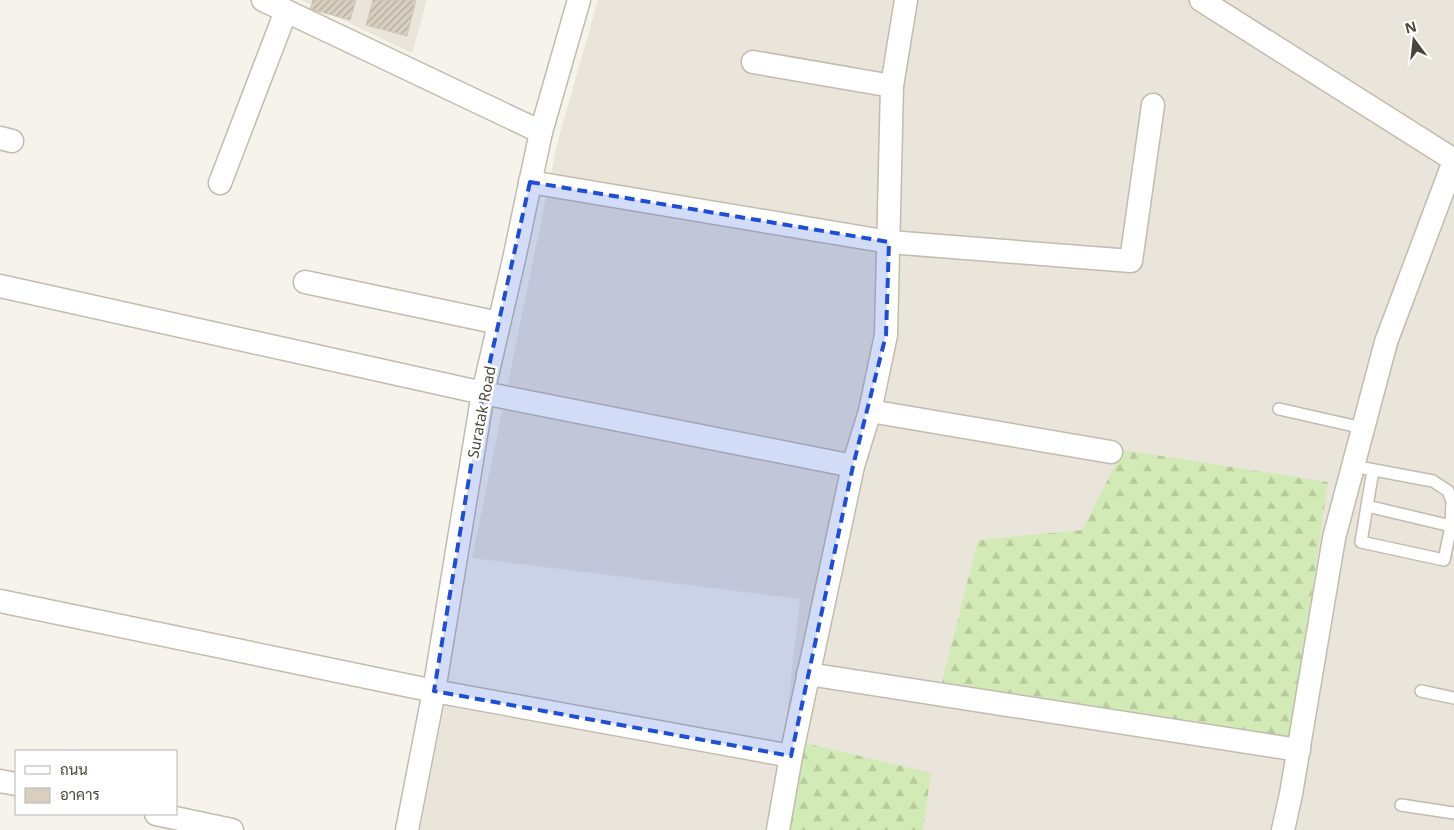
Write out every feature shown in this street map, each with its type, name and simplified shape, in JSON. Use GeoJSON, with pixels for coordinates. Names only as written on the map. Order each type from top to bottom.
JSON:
{"type":"FeatureCollection","features":[{"type":"Feature","properties":{"kind":"street"},"geometry":{"type":"LineString","coordinates":[[263,0],[541,132]]}},
{"type":"Feature","properties":{"kind":"street","name":"Suratak Road"},"geometry":{"type":"LineString","coordinates":[[408,830],[434,690],[483,393],[541,132],[579,0]]}},
{"type":"Feature","properties":{"kind":"street"},"geometry":{"type":"LineString","coordinates":[[778,830],[791,756],[853,466],[870,411],[886,335],[892,86],[906,0]]}},
{"type":"Feature","properties":{"kind":"street"},"geometry":{"type":"LineString","coordinates":[[1201,0],[1454,160],[1386,342],[1363,428],[1363,468],[1334,538],[1299,750],[1283,830]]}},
{"type":"Feature","properties":{"kind":"street"},"geometry":{"type":"LineString","coordinates":[[220,183],[286,11]]}},
{"type":"Feature","properties":{"kind":"street"},"geometry":{"type":"LineString","coordinates":[[753,62],[892,86]]}},
{"type":"Feature","properties":{"kind":"street"},"geometry":{"type":"LineString","coordinates":[[530,182],[889,242],[1131,262],[1153,105]]}},
{"type":"Feature","properties":{"kind":"street"},"geometry":{"type":"LineString","coordinates":[[305,282],[499,323]]}},
{"type":"Feature","properties":{"kind":"street"},"geometry":{"type":"LineString","coordinates":[[0,286],[483,393],[853,466]]}},
{"type":"Feature","properties":{"kind":"street"},"geometry":{"type":"LineString","coordinates":[[870,411],[1111,452]]}},
{"type":"Feature","properties":{"kind":"street"},"geometry":{"type":"LineString","coordinates":[[0,601],[434,690],[791,756]]}},
{"type":"Feature","properties":{"kind":"street"},"geometry":{"type":"LineString","coordinates":[[808,674],[1299,750]]}},
{"type":"Feature","properties":{"kind":"street"},"geometry":{"type":"LineString","coordinates":[[0,781],[15,784]]}},
{"type":"Feature","properties":{"kind":"street"},"geometry":{"type":"LineString","coordinates":[[161,815],[232,830]]}},
{"type":"Feature","properties":{"kind":"lane"},"geometry":{"type":"LineString","coordinates":[[1279,409],[1363,428]]}},
{"type":"Feature","properties":{"kind":"lane"},"geometry":{"type":"LineString","coordinates":[[1363,468],[1434,482],[1448,491],[1452,501],[1451,526],[1444,560],[1361,542],[1367,506],[1363,468]]}},
{"type":"Feature","properties":{"kind":"lane"},"geometry":{"type":"LineString","coordinates":[[1367,506],[1451,526]]}},
{"type":"Feature","properties":{"kind":"lane"},"geometry":{"type":"LineString","coordinates":[[1421,691],[1454,698]]}},
{"type":"Feature","properties":{"kind":"lane"},"geometry":{"type":"LineString","coordinates":[[1401,805],[1454,813]]}},
{"type":"Feature","properties":{"kind":"highlighted area"},"geometry":{"type":"Polygon","coordinates":[[[530,182],[889,242],[886,335],[853,466],[791,756],[434,691],[483,393],[530,182]]]}},
{"type":"Feature","properties":{"kind":"shaded area"},"geometry":{"type":"Polygon","coordinates":[[[301,0],[427,0],[412,53],[301,0]]]}},
{"type":"Feature","properties":{"kind":"shaded area"},"geometry":{"type":"Polygon","coordinates":[[[598,0],[1454,0],[1454,830],[420,830],[444,706],[781,767],[800,599],[472,558],[557,144],[598,0]]]}},
{"type":"Feature","properties":{"kind":"green space"},"geometry":{"type":"Polygon","coordinates":[[[1123,450],[1328,482],[1291,738],[942,682],[978,540],[1082,530],[1123,450]]]}},
{"type":"Feature","properties":{"kind":"green space"},"geometry":{"type":"Polygon","coordinates":[[[801,742],[931,773],[923,830],[784,830],[801,742]]]}},
{"type":"Feature","properties":{"kind":"building"},"geometry":{"type":"Polygon","coordinates":[[[313,0],[356,0],[350,20],[310,9],[313,0]]]}},
{"type":"Feature","properties":{"kind":"building"},"geometry":{"type":"Polygon","coordinates":[[[373,0],[416,0],[407,36],[366,25],[373,0]]]}}]}
